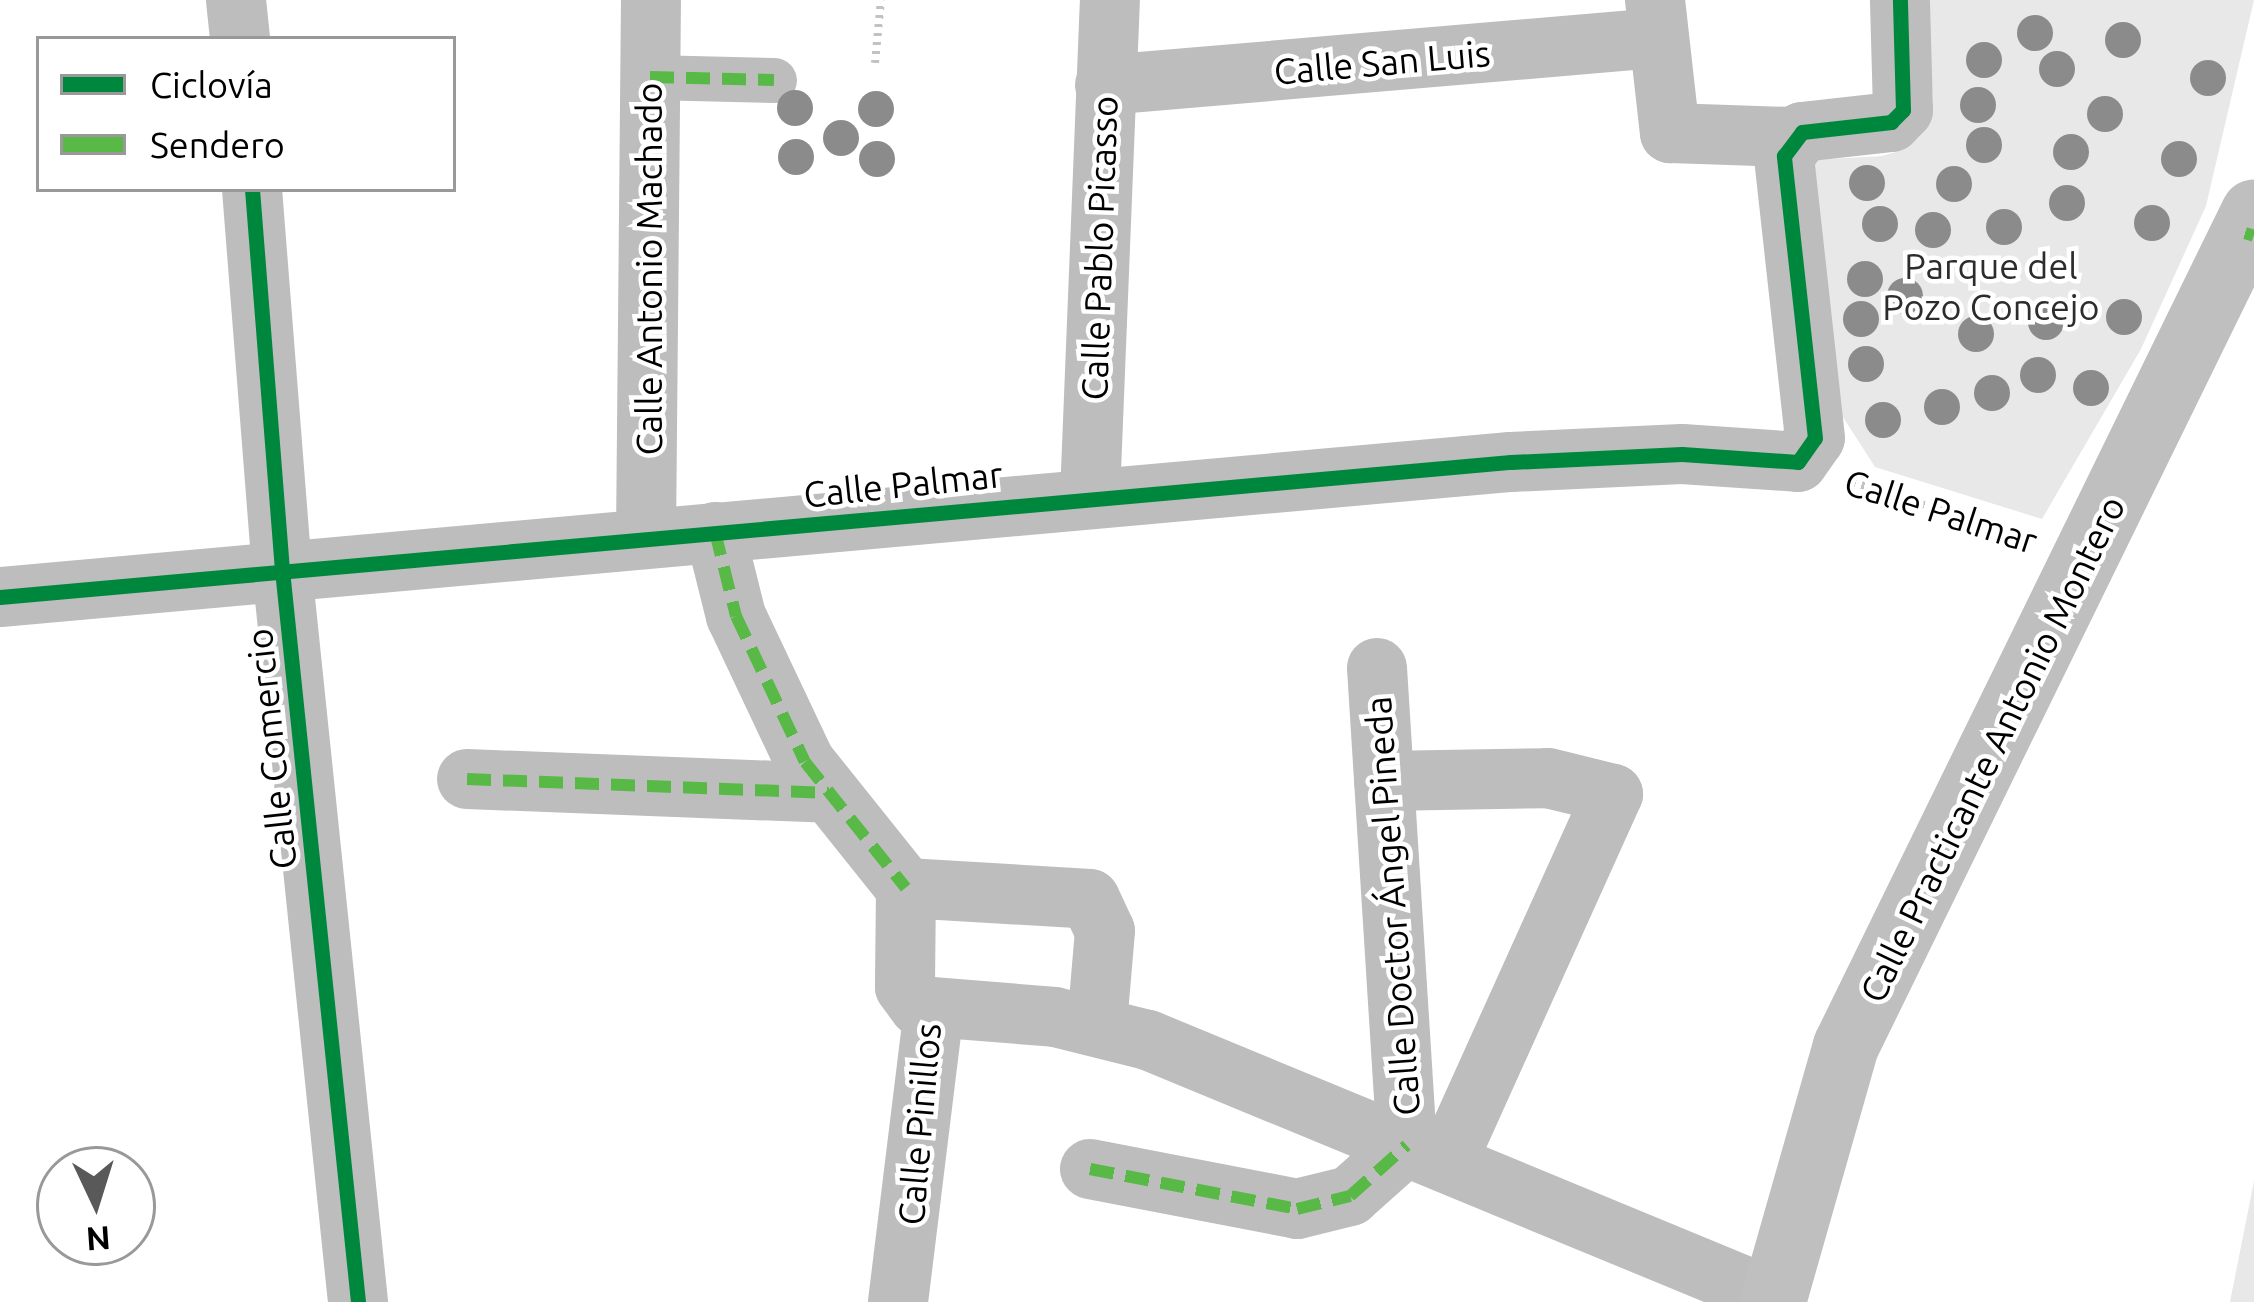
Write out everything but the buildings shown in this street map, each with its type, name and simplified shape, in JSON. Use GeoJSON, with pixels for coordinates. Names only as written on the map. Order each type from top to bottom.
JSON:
{"type":"FeatureCollection","features":[{"type":"Feature","properties":{"kind":"main road","name":"Calle Practicante Antonio Montero"},"geometry":{"type":"LineString","coordinates":[[1773,1300],[1846,1046],[2251,227]]}},
{"type":"Feature","properties":{"kind":"street"},"geometry":{"type":"LineString","coordinates":[[236,0],[240,36]]}},
{"type":"Feature","properties":{"kind":"street","name":"Calle Antonio Machado"},"geometry":{"type":"LineString","coordinates":[[646,538],[651,0]]}},
{"type":"Feature","properties":{"kind":"street","name":"Calle Pablo Picasso"},"geometry":{"type":"LineString","coordinates":[[1090,496],[1110,0]]}},
{"type":"Feature","properties":{"kind":"street"},"geometry":{"type":"LineString","coordinates":[[1657,19],[1663,116],[1675,138],[1793,137],[1897,118],[1906,100],[1900,0]]}},
{"type":"Feature","properties":{"kind":"street","name":"Calle San Luis"},"geometry":{"type":"LineString","coordinates":[[1105,85],[1657,19]]}},
{"type":"Feature","properties":{"kind":"street"},"geometry":{"type":"LineString","coordinates":[[650,77],[774,80]]}},
{"type":"Feature","properties":{"kind":"street"},"geometry":{"type":"LineString","coordinates":[[1793,137],[1784,167],[1814,428],[1804,458]]}},
{"type":"Feature","properties":{"kind":"street","name":"Calle Comercio"},"geometry":{"type":"LineString","coordinates":[[252,192],[282,570],[358,1302]]}},
{"type":"Feature","properties":{"kind":"street","name":"Calle Palmar"},"geometry":{"type":"LineString","coordinates":[[0,597],[1090,496],[1601,456],[1804,458]]}},
{"type":"Feature","properties":{"kind":"street"},"geometry":{"type":"LineString","coordinates":[[715,532],[744,636],[805,762],[906,887],[1090,899],[1105,932],[1096,1024]]}},
{"type":"Feature","properties":{"kind":"street","name":"Calle Doctor Ángel Pineda"},"geometry":{"type":"LineString","coordinates":[[1377,668],[1384,781],[1427,1153]]}},
{"type":"Feature","properties":{"kind":"street"},"geometry":{"type":"LineString","coordinates":[[1090,1169],[1298,1209],[1350,1196],[1427,1153],[1613,794],[1548,778],[1384,781]]}},
{"type":"Feature","properties":{"kind":"street"},"geometry":{"type":"LineString","coordinates":[[466,779],[829,794]]}},
{"type":"Feature","properties":{"kind":"street","name":"Calle Pinillos"},"geometry":{"type":"LineString","coordinates":[[898,1302],[934,1010],[908,998],[904,987],[906,887]]}},
{"type":"Feature","properties":{"kind":"street"},"geometry":{"type":"LineString","coordinates":[[934,1010],[1096,1024],[1427,1153],[1773,1300]]}},
{"type":"Feature","properties":{"kind":"path"},"geometry":{"type":"LineString","coordinates":[[875,63],[881,0]]}},
{"type":"Feature","properties":{"kind":"green space","name":"Parque del Pozo Concejo"},"geometry":{"type":"Polygon","coordinates":[[[1927,0],[2254,0],[2206,206],[2141,349],[2042,519],[1875,467],[1841,414],[1812,160],[1882,156],[1903,150],[1923,129],[1933,102],[1927,0]]]}},
{"type":"Feature","properties":{"kind":"green space"},"geometry":{"type":"Polygon","coordinates":[[[2254,1181],[2254,1302],[2230,1302],[2254,1181]]]}},
{"type":"Feature","properties":{"kind":"marked path"},"geometry":{"type":"LineString","coordinates":[[650,77],[774,80]]}},
{"type":"Feature","properties":{"kind":"marked path"},"geometry":{"type":"LineString","coordinates":[[2245,233],[2254,236]]}},
{"type":"Feature","properties":{"kind":"marked path"},"geometry":{"type":"LineString","coordinates":[[715,532],[736,616],[805,762],[906,888]]}},
{"type":"Feature","properties":{"kind":"marked path"},"geometry":{"type":"LineString","coordinates":[[467,779],[829,793]]}},
{"type":"Feature","properties":{"kind":"marked path"},"geometry":{"type":"LineString","coordinates":[[1090,1169],[1297,1209],[1350,1196],[1407,1145]]}},
{"type":"Feature","properties":{"kind":"cycle path"},"geometry":{"type":"LineString","coordinates":[[0,597],[1511,462],[1682,454],[1798,462],[1815,438],[1784,156],[1802,132],[1891,122],[1903,110],[1900,0]]}},
{"type":"Feature","properties":{"kind":"cycle path"},"geometry":{"type":"LineString","coordinates":[[252,192],[282,570],[358,1302]]}}]}
